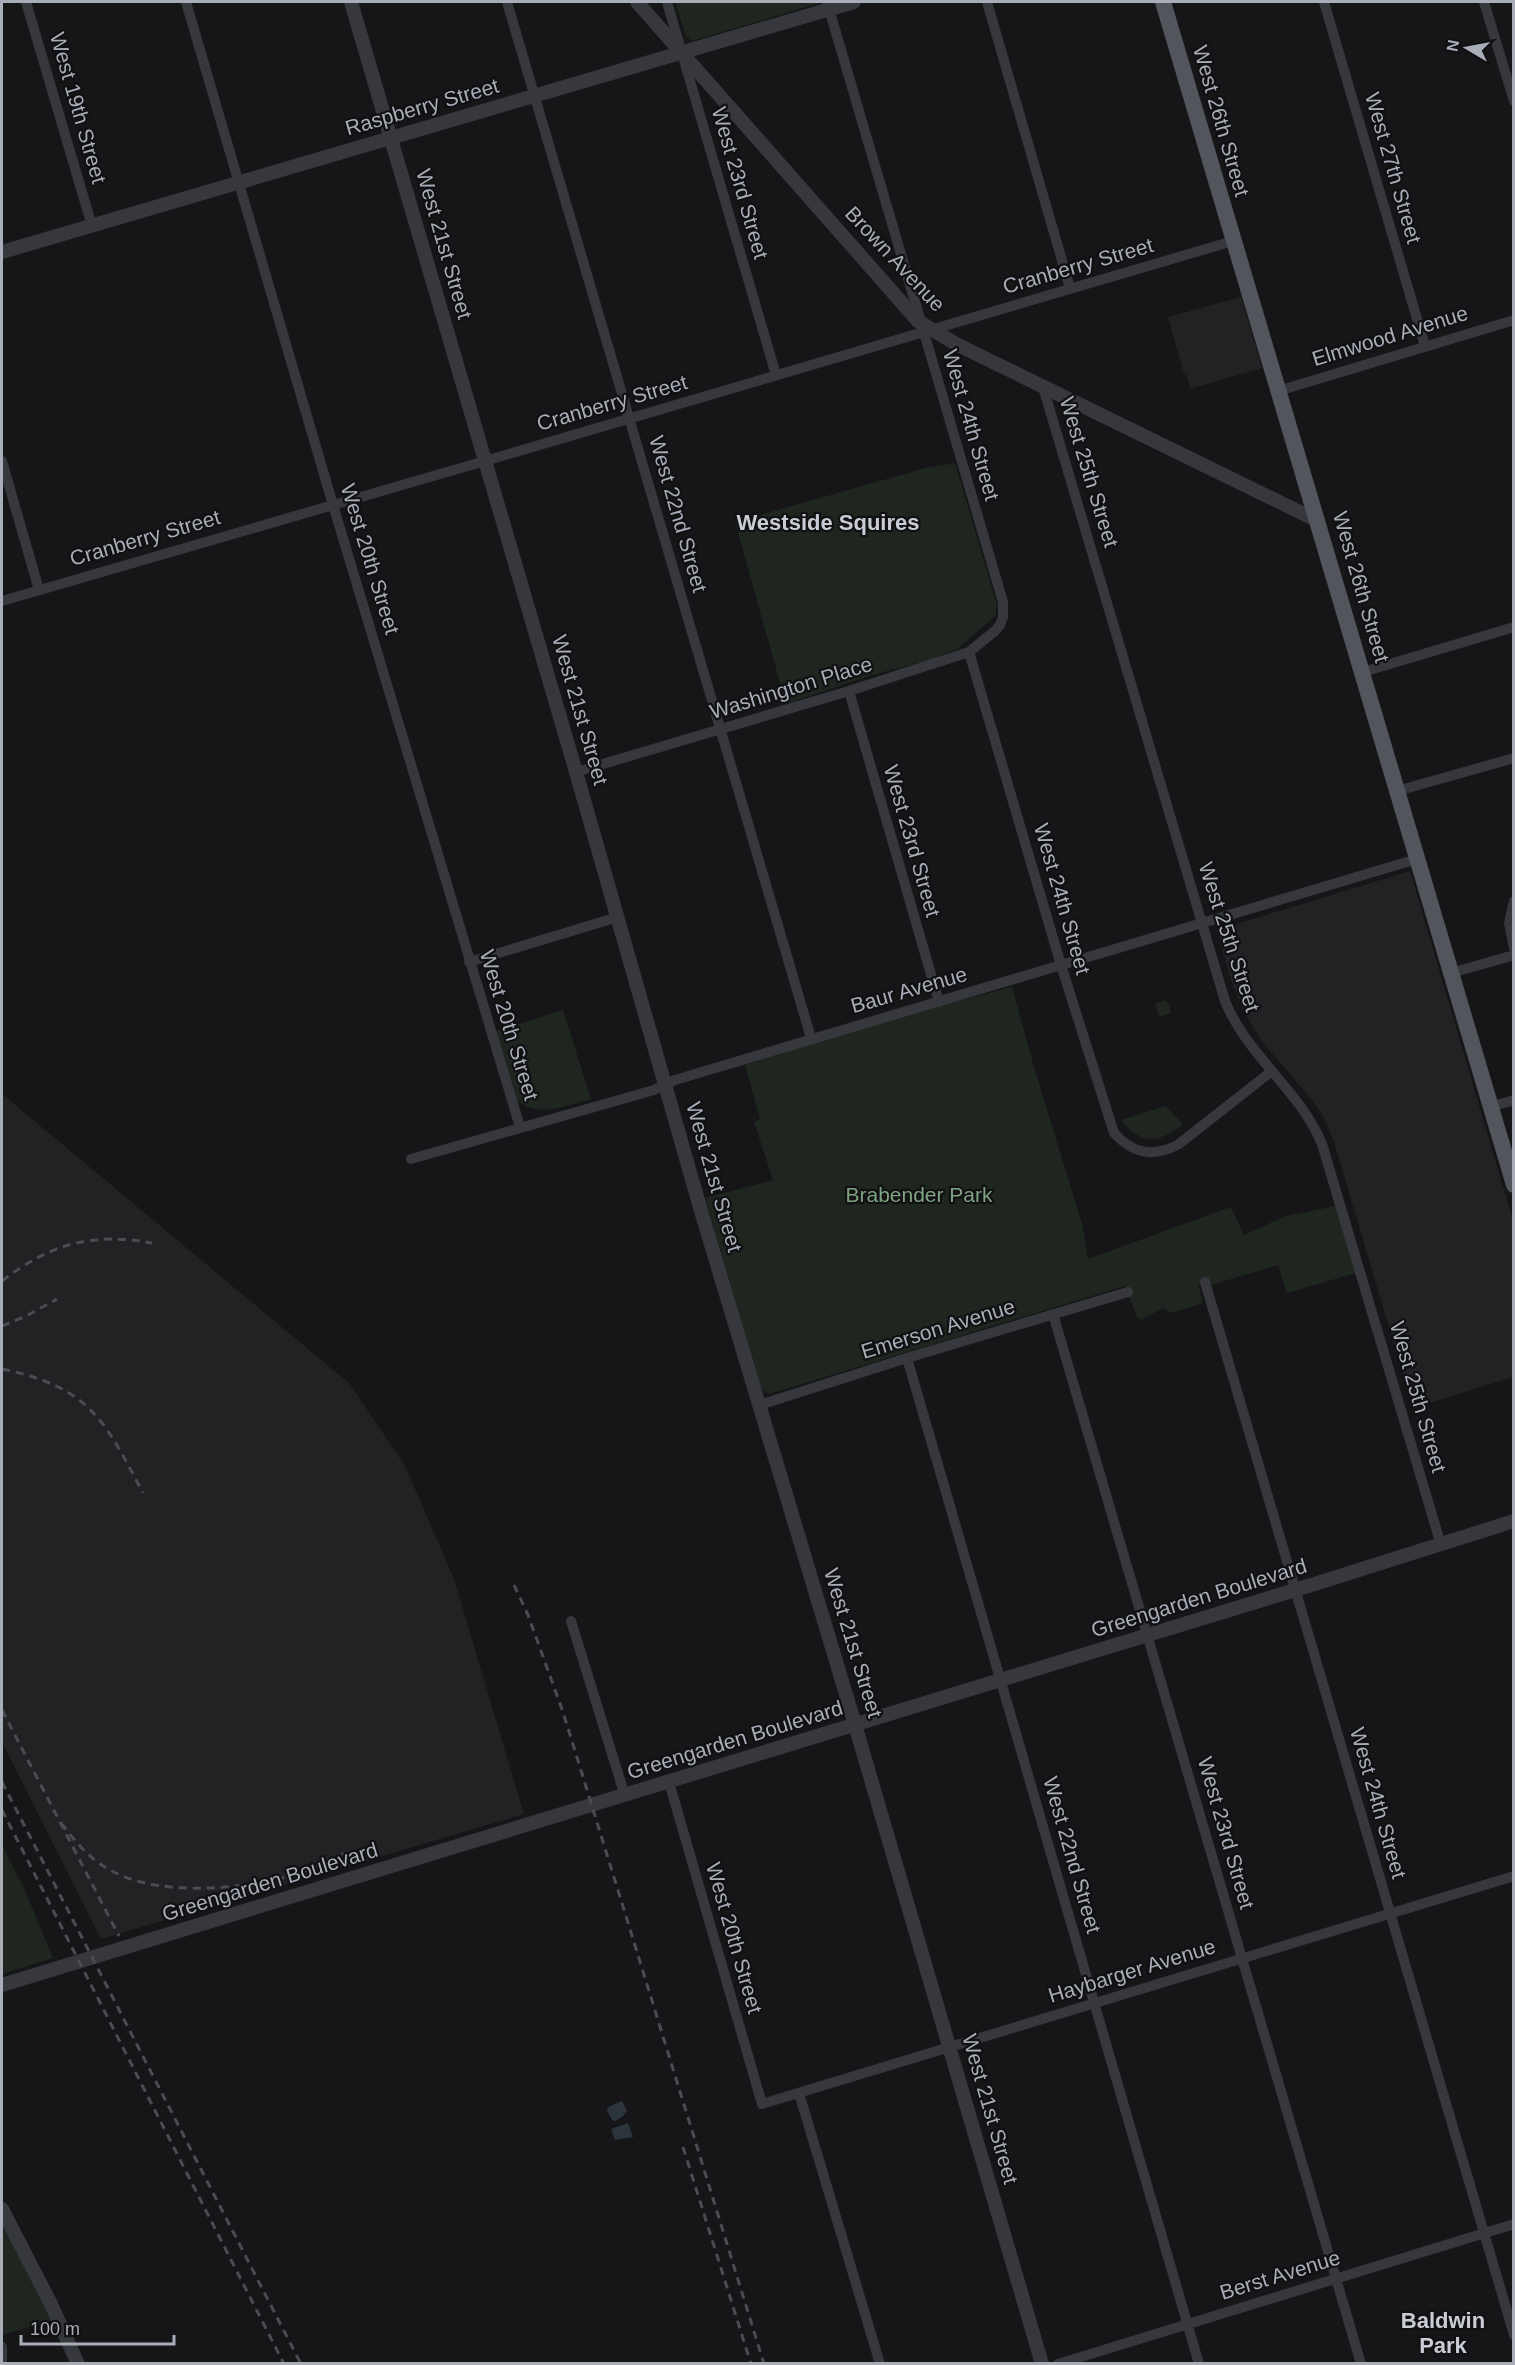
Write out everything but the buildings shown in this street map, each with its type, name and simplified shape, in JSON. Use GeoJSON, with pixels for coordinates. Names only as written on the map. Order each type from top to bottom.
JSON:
{"type":"FeatureCollection","features":[{"type":"Feature","properties":{"kind":"main road","name":"West 26th Street"},"geometry":{"type":"LineString","coordinates":[[1163,2],[1514,1185]]}},
{"type":"Feature","properties":{"kind":"street","name":"West 19th Street"},"geometry":{"type":"LineString","coordinates":[[26,2],[92,226]]}},
{"type":"Feature","properties":{"kind":"street","name":"West 20th Street"},"geometry":{"type":"LineString","coordinates":[[186,2],[333,505],[520,1127]]}},
{"type":"Feature","properties":{"kind":"street","name":"West 21st Street"},"geometry":{"type":"LineString","coordinates":[[351,2],[1042,2364]]}},
{"type":"Feature","properties":{"kind":"street","name":"West 22nd Street"},"geometry":{"type":"LineString","coordinates":[[507,2],[811,1038]]}},
{"type":"Feature","properties":{"kind":"street","name":"Brown Avenue"},"geometry":{"type":"LineString","coordinates":[[638,2],[896,298],[926,329],[1318,521]]}},
{"type":"Feature","properties":{"kind":"street","name":"West 23rd Street"},"geometry":{"type":"LineString","coordinates":[[667,2],[776,375]]}},
{"type":"Feature","properties":{"kind":"street","name":"Raspberry Street"},"geometry":{"type":"LineString","coordinates":[[2,252],[682,52],[828,5],[854,2]]}},
{"type":"Feature","properties":{"kind":"street"},"geometry":{"type":"LineString","coordinates":[[987,2],[1070,288]]}},
{"type":"Feature","properties":{"kind":"street","name":"West 27th Street"},"geometry":{"type":"LineString","coordinates":[[1324,2],[1425,346]]}},
{"type":"Feature","properties":{"kind":"street"},"geometry":{"type":"LineString","coordinates":[[1484,2],[1514,101]]}},
{"type":"Feature","properties":{"kind":"street","name":"West 24th Street"},"geometry":{"type":"LineString","coordinates":[[828,5],[926,329],[1003,602],[1003,617]]}},
{"type":"Feature","properties":{"kind":"street","name":"Cranberry Street"},"geometry":{"type":"LineString","coordinates":[[2,601],[1233,240]]}},
{"type":"Feature","properties":{"kind":"street","name":"Elmwood Avenue"},"geometry":{"type":"LineString","coordinates":[[1278,391],[1514,320]]}},
{"type":"Feature","properties":{"kind":"street","name":"West 25th Street"},"geometry":{"type":"LineString","coordinates":[[1043,387],[1230,1014],[1244,1037],[1303,1108],[1322,1144],[1441,1545]]}},
{"type":"Feature","properties":{"kind":"street"},"geometry":{"type":"LineString","coordinates":[[2,461],[39,590]]}},
{"type":"Feature","properties":{"kind":"street","name":"Washington Place"},"geometry":{"type":"LineString","coordinates":[[576,772],[849,691],[969,652],[995,631],[1003,617]]}},
{"type":"Feature","properties":{"kind":"street"},"geometry":{"type":"LineString","coordinates":[[1362,672],[1514,627]]}},
{"type":"Feature","properties":{"kind":"street","name":"West 24th Street"},"geometry":{"type":"LineString","coordinates":[[969,652],[1061,965],[1110,1125],[1117,1137],[1132,1148],[1149,1153],[1171,1148],[1272,1071]]}},
{"type":"Feature","properties":{"kind":"street","name":"West 23rd Street"},"geometry":{"type":"LineString","coordinates":[[849,691],[939,1002]]}},
{"type":"Feature","properties":{"kind":"street"},"geometry":{"type":"LineString","coordinates":[[1398,791],[1514,758]]}},
{"type":"Feature","properties":{"kind":"street","name":"Baur Avenue"},"geometry":{"type":"LineString","coordinates":[[411,1158],[666,1085],[811,1038],[1417,859]]}},
{"type":"Feature","properties":{"kind":"street"},"geometry":{"type":"LineString","coordinates":[[1514,901],[1509,923],[1514,948]]}},
{"type":"Feature","properties":{"kind":"street"},"geometry":{"type":"LineString","coordinates":[[469,962],[618,917]]}},
{"type":"Feature","properties":{"kind":"street"},"geometry":{"type":"LineString","coordinates":[[1451,973],[1514,955]]}},
{"type":"Feature","properties":{"kind":"street"},"geometry":{"type":"LineString","coordinates":[[1490,1107],[1514,1100]]}},
{"type":"Feature","properties":{"kind":"street","name":"West 24th Street"},"geometry":{"type":"LineString","coordinates":[[1205,1282],[1482,2233],[1514,2335]]}},
{"type":"Feature","properties":{"kind":"street","name":"Emerson Avenue"},"geometry":{"type":"LineString","coordinates":[[760,1405],[1128,1292]]}},
{"type":"Feature","properties":{"kind":"street","name":"West 23rd Street"},"geometry":{"type":"LineString","coordinates":[[1053,1314],[1361,2364]]}},
{"type":"Feature","properties":{"kind":"street","name":"West 22nd Street"},"geometry":{"type":"LineString","coordinates":[[907,1358],[1199,2364]]}},
{"type":"Feature","properties":{"kind":"street","name":"Greengarden Boulevard"},"geometry":{"type":"LineString","coordinates":[[2,1985],[1148,1636],[1514,1521]]}},
{"type":"Feature","properties":{"kind":"street"},"geometry":{"type":"LineString","coordinates":[[571,1621],[625,1796]]}},
{"type":"Feature","properties":{"kind":"street","name":"West 20th Street"},"geometry":{"type":"LineString","coordinates":[[669,1782],[762,2104]]}},
{"type":"Feature","properties":{"kind":"street","name":"Haybarger Avenue"},"geometry":{"type":"LineString","coordinates":[[762,2104],[1514,1876]]}},
{"type":"Feature","properties":{"kind":"street"},"geometry":{"type":"LineString","coordinates":[[798,2093],[880,2364]]}},
{"type":"Feature","properties":{"kind":"street"},"geometry":{"type":"LineString","coordinates":[[2,2209],[51,2304],[78,2364]]}},
{"type":"Feature","properties":{"kind":"street","name":"Berst Avenue"},"geometry":{"type":"LineString","coordinates":[[1058,2364],[1514,2224]]}},
{"type":"Feature","properties":{"kind":"street"},"geometry":{"type":"LineString","coordinates":[[2,2347],[2,2364]]}},
{"type":"Feature","properties":{"kind":"shaded area"},"geometry":{"type":"Polygon","coordinates":[[[1241,297],[1262,368],[1190,389],[1168,317],[1241,297]]]}},
{"type":"Feature","properties":{"kind":"shaded area"},"geometry":{"type":"Polygon","coordinates":[[[1410,871],[1514,1224],[1513,1377],[1413,1408],[1334,1142],[1324,1118],[1312,1100],[1261,1040],[1244,1012],[1231,980],[1217,930],[1410,871]]]}},
{"type":"Feature","properties":{"kind":"shaded area"},"geometry":{"type":"Polygon","coordinates":[[[2,1094],[350,1384],[405,1466],[454,1579],[524,1814],[101,1939],[2,1742],[2,1094]]]}},
{"type":"Feature","properties":{"kind":"shaded area"},"geometry":{"type":"Polygon","coordinates":[[[622,2101],[627,2111],[622,2117],[615,2121],[612,2120],[607,2110],[608,2107],[622,2101]]]}},
{"type":"Feature","properties":{"kind":"shaded area"},"geometry":{"type":"Polygon","coordinates":[[[628,2123],[633,2137],[615,2140],[611,2129],[628,2123]]]}},
{"type":"Feature","properties":{"kind":"green space"},"geometry":{"type":"Polygon","coordinates":[[[675,2],[820,3],[692,41],[686,36],[675,2]]]}},
{"type":"Feature","properties":{"kind":"green space"},"geometry":{"type":"Polygon","coordinates":[[[955,463],[997,605],[995,616],[957,649],[930,660],[872,675],[786,704],[735,522],[926,468],[955,463]]]}},
{"type":"Feature","properties":{"kind":"green space","name":"Brabender Park"},"geometry":{"type":"Polygon","coordinates":[[[1012,987],[1083,1227],[1088,1259],[1231,1207],[1244,1235],[1286,1216],[1336,1206],[1356,1273],[1287,1293],[1278,1265],[1211,1285],[1205,1282],[1198,1284],[1203,1303],[1171,1313],[1163,1308],[1141,1320],[1136,1315],[1125,1286],[769,1394],[761,1389],[705,1198],[773,1180],[754,1122],[760,1119],[745,1065],[866,1025],[1012,987]]]}},
{"type":"Feature","properties":{"kind":"green space"},"geometry":{"type":"Polygon","coordinates":[[[1165,1000],[1168,1002],[1171,1013],[1159,1017],[1155,1004],[1165,1000]]]}},
{"type":"Feature","properties":{"kind":"green space"},"geometry":{"type":"Polygon","coordinates":[[[563,1010],[591,1099],[552,1109],[533,1109],[516,1099],[496,1031],[563,1010]]]}},
{"type":"Feature","properties":{"kind":"green space"},"geometry":{"type":"Polygon","coordinates":[[[1165,1106],[1183,1124],[1159,1138],[1143,1138],[1121,1120],[1165,1106]]]}},
{"type":"Feature","properties":{"kind":"green space"},"geometry":{"type":"Polygon","coordinates":[[[2,1845],[23,1886],[53,1958],[2,1974],[2,1845]]]}},
{"type":"Feature","properties":{"kind":"green space"},"geometry":{"type":"Polygon","coordinates":[[[2,2221],[52,2320],[2,2335],[2,2221]]]}},
{"type":"Feature","properties":{"kind":"railway"},"geometry":{"type":"LineString","coordinates":[[2,1281],[37,1258],[72,1244],[110,1239],[152,1243]]}},
{"type":"Feature","properties":{"kind":"railway"},"geometry":{"type":"LineString","coordinates":[[2,1326],[57,1299]]}},
{"type":"Feature","properties":{"kind":"railway"},"geometry":{"type":"LineString","coordinates":[[2,1369],[31,1376],[55,1386],[75,1397],[90,1410],[117,1445],[143,1493]]}},
{"type":"Feature","properties":{"kind":"railway"},"geometry":{"type":"LineString","coordinates":[[514,1585],[528,1615],[563,1712],[764,2364]]}},
{"type":"Feature","properties":{"kind":"railway"},"geometry":{"type":"LineString","coordinates":[[2,1710],[119,1936]]}},
{"type":"Feature","properties":{"kind":"railway"},"geometry":{"type":"LineString","coordinates":[[2,1782],[301,2364]]}},
{"type":"Feature","properties":{"kind":"railway"},"geometry":{"type":"LineString","coordinates":[[2,1810],[284,2364]]}},
{"type":"Feature","properties":{"kind":"railway"},"geometry":{"type":"LineString","coordinates":[[61,1823],[86,1853],[109,1870],[142,1882],[170,1887],[201,1888],[265,1882],[322,1865],[344,1853]]}},
{"type":"Feature","properties":{"kind":"railway"},"geometry":{"type":"LineString","coordinates":[[683,2147],[751,2364]]}},
{"type":"Feature","properties":{"kind":"district","name":"Westside Squires"},"geometry":{"type":"Point","coordinates":[828,522]}},
{"type":"Feature","properties":{"kind":"district","name":"Baldwin Park"},"geometry":{"type":"Point","coordinates":[1443,2332]}}]}
